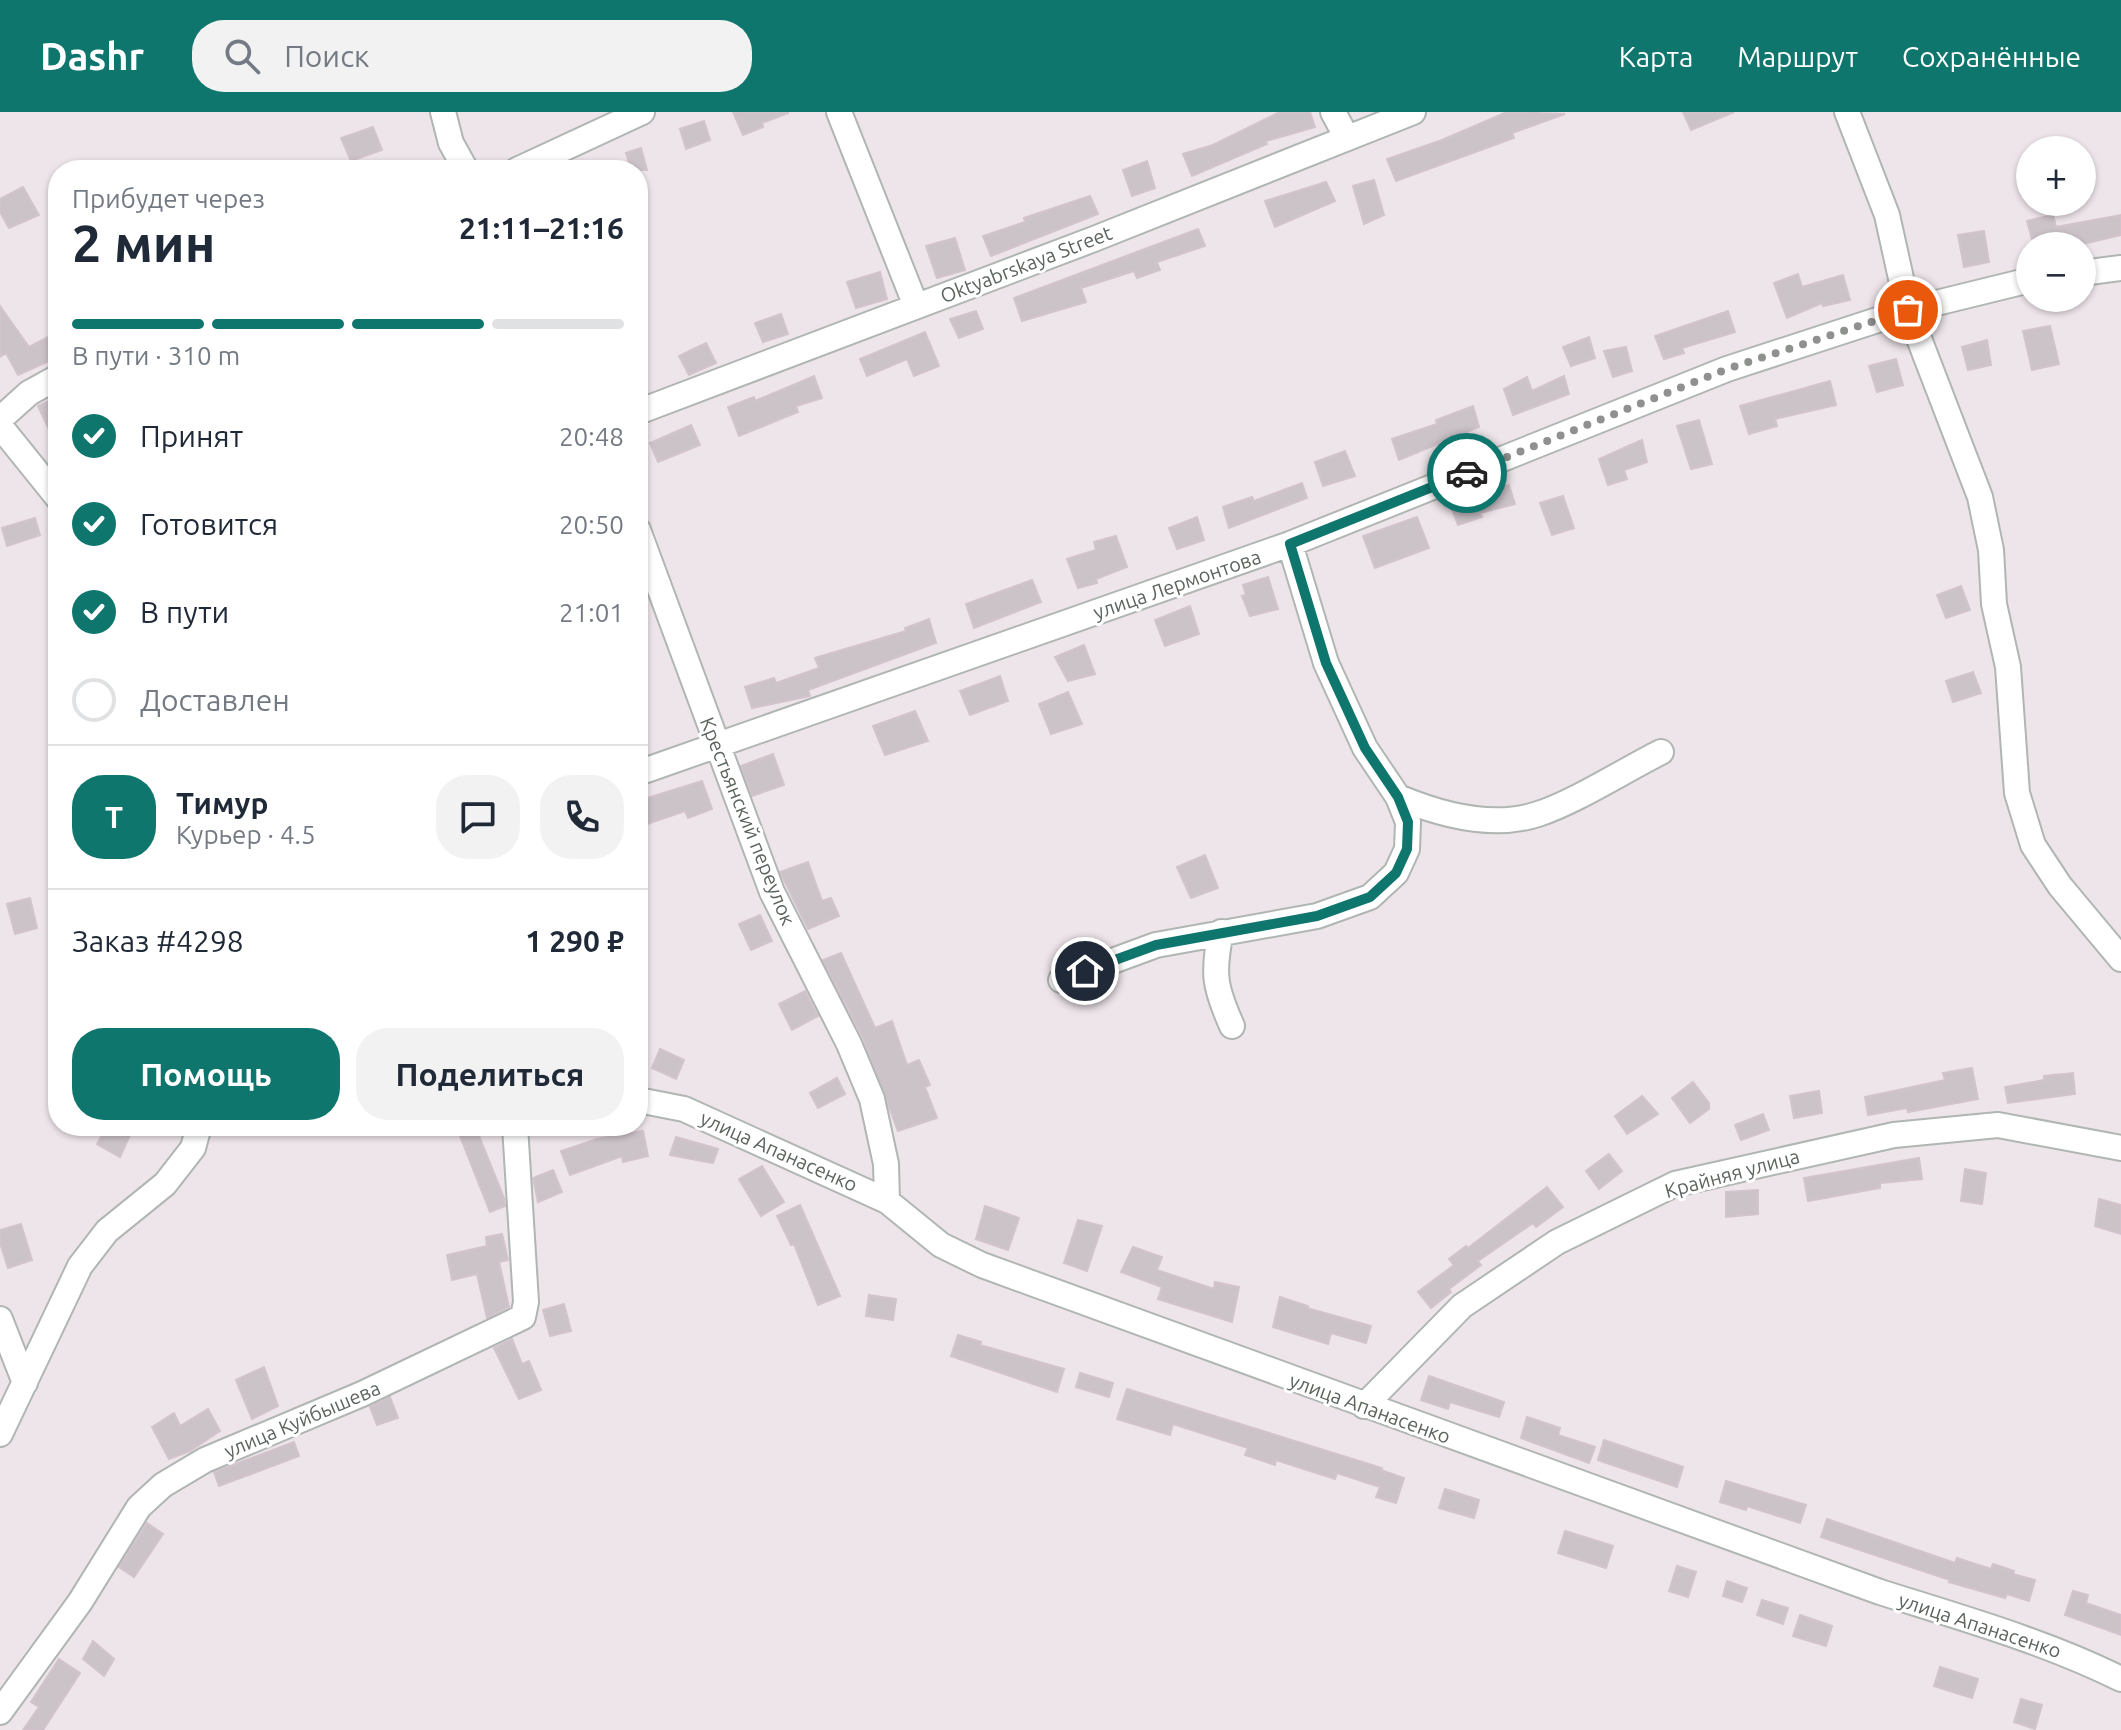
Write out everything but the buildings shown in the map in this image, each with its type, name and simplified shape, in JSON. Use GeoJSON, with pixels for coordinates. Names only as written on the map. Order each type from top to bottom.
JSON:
{"type":"FeatureCollection","features":[{"type":"Feature","properties":{"kind":"street"},"geometry":{"type":"LineString","coordinates":[[443,112],[451,143],[460,160]]}},
{"type":"Feature","properties":{"kind":"street"},"geometry":{"type":"LineString","coordinates":[[539,160],[642,112]]}},
{"type":"Feature","properties":{"kind":"street"},"geometry":{"type":"LineString","coordinates":[[839,112],[916,306]]}},
{"type":"Feature","properties":{"kind":"street"},"geometry":{"type":"LineString","coordinates":[[1333,112],[1347,138]]}},
{"type":"Feature","properties":{"kind":"street","name":"Oktyabrskaya Street"},"geometry":{"type":"LineString","coordinates":[[648,408],[1413,112]]}},
{"type":"Feature","properties":{"kind":"street"},"geometry":{"type":"LineString","coordinates":[[1847,112],[1887,215],[1908,310],[1980,497],[1991,550],[1994,604],[2008,667],[2017,793],[2033,845],[2060,886],[2121,959]]}},
{"type":"Feature","properties":{"kind":"street"},"geometry":{"type":"LineString","coordinates":[[2096,271],[2121,268]]}},
{"type":"Feature","properties":{"kind":"street","name":"улица Лермонтова"},"geometry":{"type":"LineString","coordinates":[[648,770],[1290,544],[1727,369],[1908,310],[2016,283]]}},
{"type":"Feature","properties":{"kind":"street"},"geometry":{"type":"LineString","coordinates":[[0,419],[29,393],[48,383]]}},
{"type":"Feature","properties":{"kind":"street"},"geometry":{"type":"LineString","coordinates":[[0,426],[48,486]]}},
{"type":"Feature","properties":{"kind":"street"},"geometry":{"type":"LineString","coordinates":[[1061,980],[1156,945],[1317,916],[1370,897],[1396,873],[1407,849],[1408,822],[1398,797],[1365,748],[1326,663],[1290,544]]}},
{"type":"Feature","properties":{"kind":"street","name":"Крестьянский переулок"},"geometry":{"type":"LineString","coordinates":[[648,557],[772,892],[849,1044],[872,1099],[886,1164],[887,1201]]}},
{"type":"Feature","properties":{"kind":"street"},"geometry":{"type":"LineString","coordinates":[[1398,797],[1430,811],[1467,818],[1516,819],[1540,814],[1661,752]]}},
{"type":"Feature","properties":{"kind":"street"},"geometry":{"type":"LineString","coordinates":[[1221,932],[1216,959],[1217,991],[1232,1026]]}},
{"type":"Feature","properties":{"kind":"street","name":"улица Апанасенко"},"geometry":{"type":"LineString","coordinates":[[648,1102],[684,1109],[887,1201],[941,1245],[982,1265],[1880,1592],[2028,1639],[2121,1679]]}},
{"type":"Feature","properties":{"kind":"street","name":"Крайняя улица"},"geometry":{"type":"LineString","coordinates":[[1364,1406],[1462,1306],[1557,1242],[1675,1184],[1894,1135],[1998,1125],[2121,1148]]}},
{"type":"Feature","properties":{"kind":"street"},"geometry":{"type":"LineString","coordinates":[[0,1434],[80,1266],[107,1231],[165,1184],[193,1148],[196,1136]]}},
{"type":"Feature","properties":{"kind":"street","name":"улица Куйбышева"},"geometry":{"type":"LineString","coordinates":[[0,1712],[80,1602],[139,1507],[163,1485],[205,1460],[362,1394],[523,1317],[526,1302],[516,1136]]}},
{"type":"Feature","properties":{"kind":"street"},"geometry":{"type":"LineString","coordinates":[[0,1319],[25,1383]]}},
{"type":"Feature","properties":{"kind":"way so far"},"geometry":{"type":"LineString","coordinates":[[1467,473],[1727,369],[1908,310]]}},
{"type":"Feature","properties":{"kind":"route"},"geometry":{"type":"LineString","coordinates":[[1085,971],[1156,945],[1317,916],[1370,897],[1396,873],[1407,849],[1408,822],[1398,797],[1365,748],[1326,663],[1290,544],[1467,473]]}}]}
